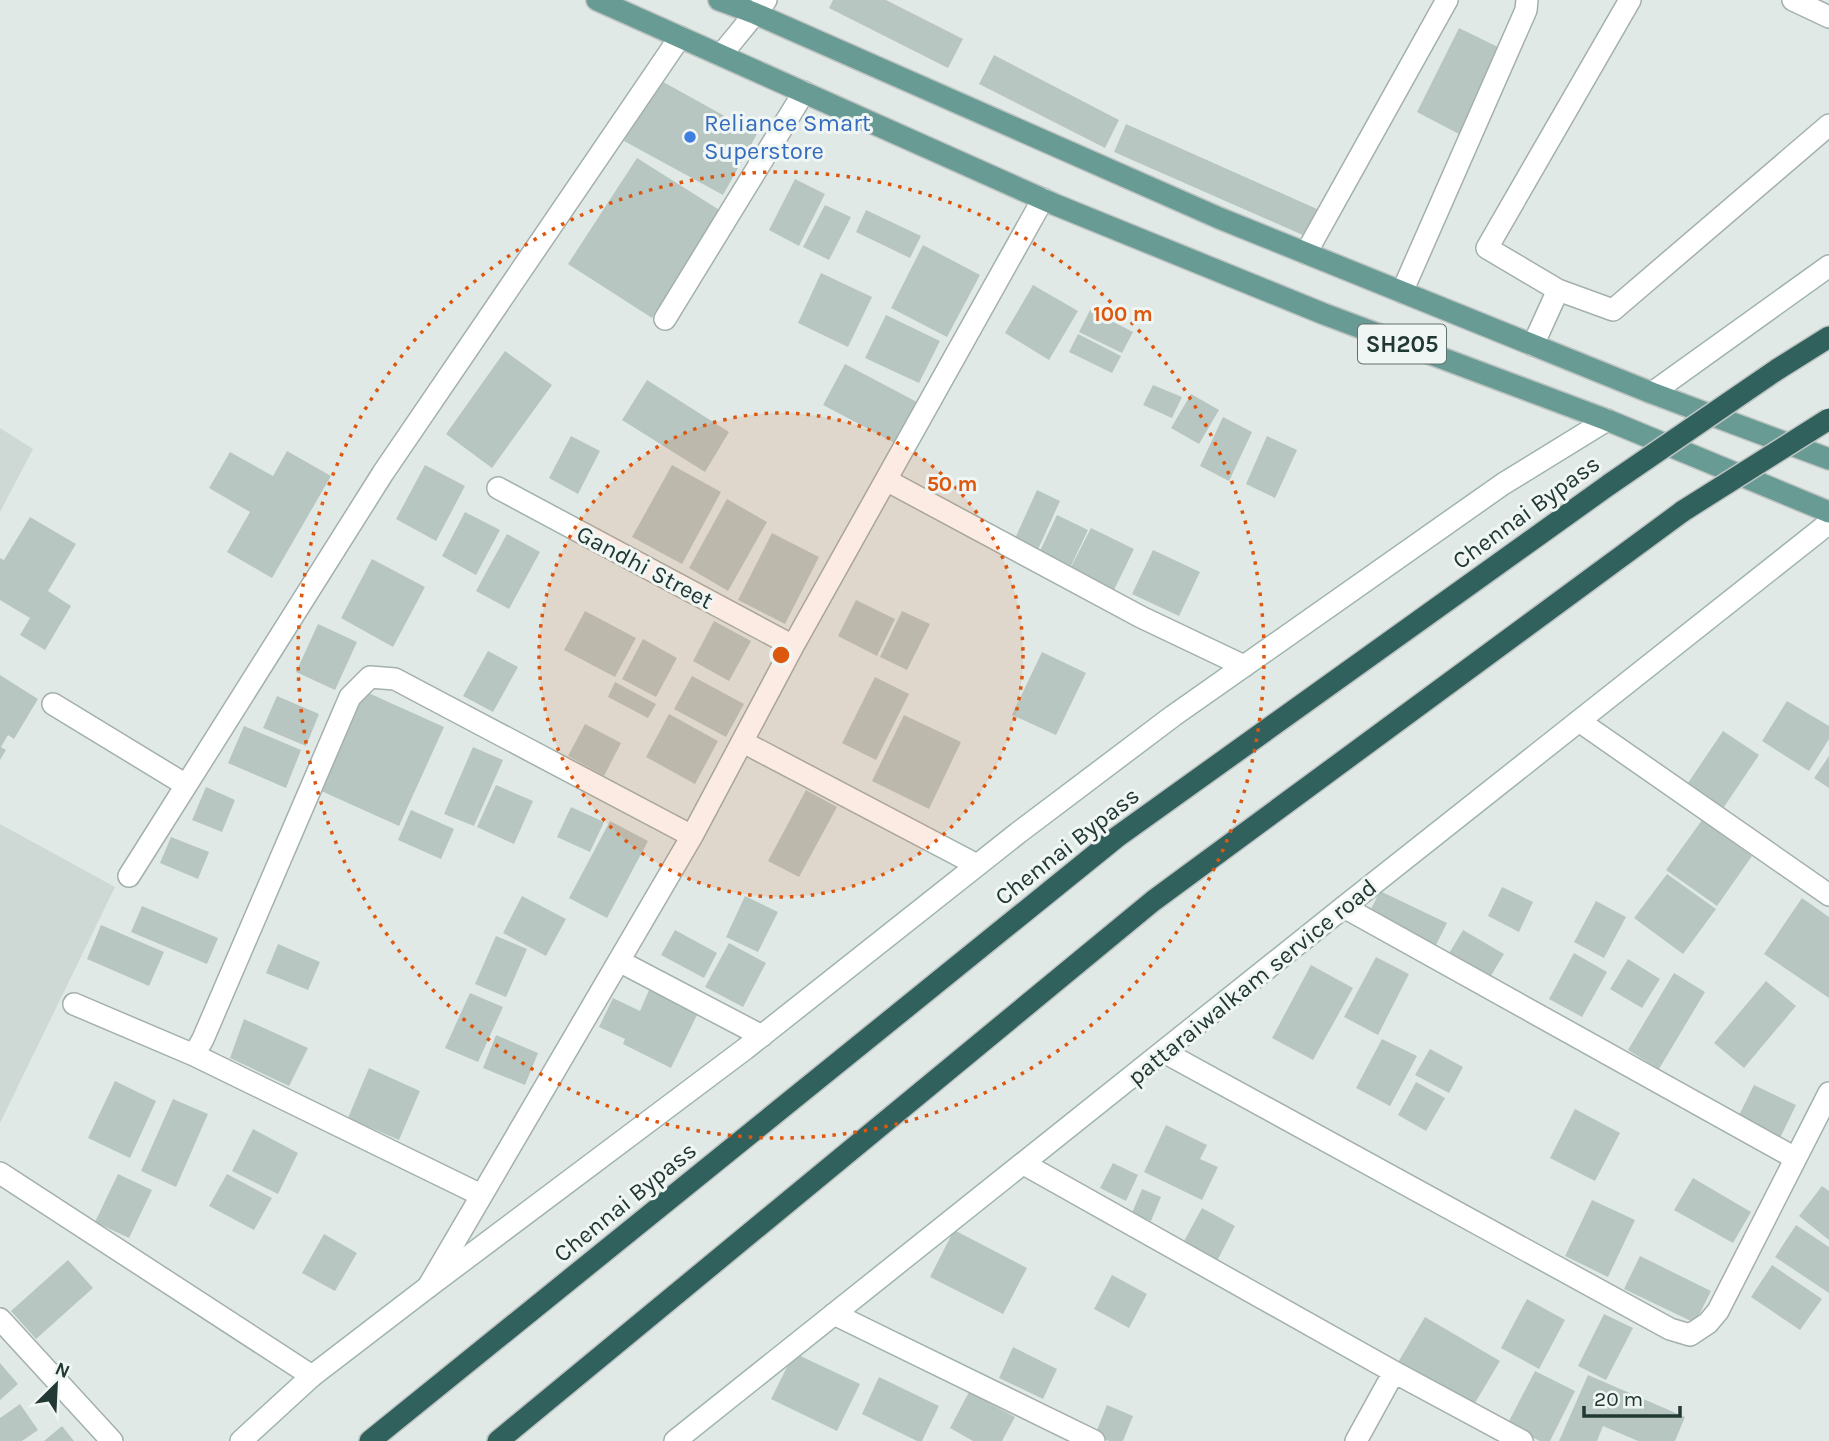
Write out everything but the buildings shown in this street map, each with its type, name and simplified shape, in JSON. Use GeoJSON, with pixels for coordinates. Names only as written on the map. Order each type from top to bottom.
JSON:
{"type":"FeatureCollection","features":[{"type":"Feature","properties":{"kind":"highway","name":"Chennai Bypass"},"geometry":{"type":"LineString","coordinates":[[370,1441],[1117,837],[1610,484],[1829,337]]}},
{"type":"Feature","properties":{"kind":"highway"},"geometry":{"type":"LineString","coordinates":[[498,1441],[1153,901],[1683,511],[1829,419]]}},
{"type":"Feature","properties":{"kind":"main road"},"geometry":{"type":"LineString","coordinates":[[597,0],[804,92]]}},
{"type":"Feature","properties":{"kind":"main road"},"geometry":{"type":"LineString","coordinates":[[719,0],[760,7],[1219,218],[1652,393],[1829,459]]}},
{"type":"Feature","properties":{"kind":"main road","name":"SH205"},"geometry":{"type":"LineString","coordinates":[[804,92],[1043,199],[1324,314],[1607,421],[1829,512]]}},
{"type":"Feature","properties":{"kind":"street"},"geometry":{"type":"LineString","coordinates":[[1306,253],[1447,0]]}},
{"type":"Feature","properties":{"kind":"street"},"geometry":{"type":"LineString","coordinates":[[1402,292],[1527,9],[1527,0]]}},
{"type":"Feature","properties":{"kind":"street"},"geometry":{"type":"LineString","coordinates":[[1630,0],[1487,248],[1558,290],[1613,310],[1829,125]]}},
{"type":"Feature","properties":{"kind":"street"},"geometry":{"type":"LineString","coordinates":[[1793,0],[1829,17]]}},
{"type":"Feature","properties":{"kind":"street"},"geometry":{"type":"LineString","coordinates":[[721,55],[760,7]]}},
{"type":"Feature","properties":{"kind":"street"},"geometry":{"type":"LineString","coordinates":[[129,876],[383,473],[673,33]]}},
{"type":"Feature","properties":{"kind":"street"},"geometry":{"type":"LineString","coordinates":[[664,319],[804,92]]}},
{"type":"Feature","properties":{"kind":"street"},"geometry":{"type":"LineString","coordinates":[[428,1287],[692,836],[793,646],[1043,199]]}},
{"type":"Feature","properties":{"kind":"street"},"geometry":{"type":"LineString","coordinates":[[1652,393],[1829,266]]}},
{"type":"Feature","properties":{"kind":"street"},"geometry":{"type":"LineString","coordinates":[[1533,345],[1558,290]]}},
{"type":"Feature","properties":{"kind":"street"},"geometry":{"type":"LineString","coordinates":[[241,1441],[312,1376],[761,1036],[1173,716],[1503,484],[1607,421]]}},
{"type":"Feature","properties":{"kind":"street"},"geometry":{"type":"LineString","coordinates":[[886,480],[1141,617],[1244,666]]}},
{"type":"Feature","properties":{"kind":"street","name":"Gandhi Street"},"geometry":{"type":"LineString","coordinates":[[498,488],[793,646]]}},
{"type":"Feature","properties":{"kind":"street","name":"pattaraiwalkam service road"},"geometry":{"type":"LineString","coordinates":[[675,1441],[1829,523]]}},
{"type":"Feature","properties":{"kind":"street"},"geometry":{"type":"LineString","coordinates":[[194,1055],[209,1026],[350,697],[370,677],[395,679],[692,836]]}},
{"type":"Feature","properties":{"kind":"street"},"geometry":{"type":"LineString","coordinates":[[52,704],[186,785]]}},
{"type":"Feature","properties":{"kind":"street"},"geometry":{"type":"LineString","coordinates":[[1579,721],[1829,895]]}},
{"type":"Feature","properties":{"kind":"street"},"geometry":{"type":"LineString","coordinates":[[743,742],[977,866]]}},
{"type":"Feature","properties":{"kind":"street"},"geometry":{"type":"LineString","coordinates":[[1345,907],[1796,1158]]}},
{"type":"Feature","properties":{"kind":"street"},"geometry":{"type":"LineString","coordinates":[[619,961],[761,1036]]}},
{"type":"Feature","properties":{"kind":"street"},"geometry":{"type":"LineString","coordinates":[[74,1004],[194,1055],[481,1195]]}},
{"type":"Feature","properties":{"kind":"street"},"geometry":{"type":"LineString","coordinates":[[1164,1052],[1658,1323],[1690,1335],[1708,1323],[1718,1311],[1829,1093]]}},
{"type":"Feature","properties":{"kind":"street"},"geometry":{"type":"LineString","coordinates":[[1024,1164],[1522,1441]]}},
{"type":"Feature","properties":{"kind":"street"},"geometry":{"type":"LineString","coordinates":[[0,1173],[312,1376]]}},
{"type":"Feature","properties":{"kind":"street"},"geometry":{"type":"LineString","coordinates":[[834,1314],[1094,1441]]}},
{"type":"Feature","properties":{"kind":"street"},"geometry":{"type":"LineString","coordinates":[[0,1319],[112,1441]]}},
{"type":"Feature","properties":{"kind":"street"},"geometry":{"type":"LineString","coordinates":[[1356,1441],[1394,1372]]}},
{"type":"Feature","properties":{"kind":"shaded area"},"geometry":{"type":"Polygon","coordinates":[[[0,428],[33,449],[0,512],[0,428]]]}},
{"type":"Feature","properties":{"kind":"shaded area"},"geometry":{"type":"Polygon","coordinates":[[[0,824],[115,887],[0,1123],[0,824]]]}},
{"type":"Feature","properties":{"kind":"place","name":"Reliance Smart Superstore"},"geometry":{"type":"Point","coordinates":[690,137]}}]}
